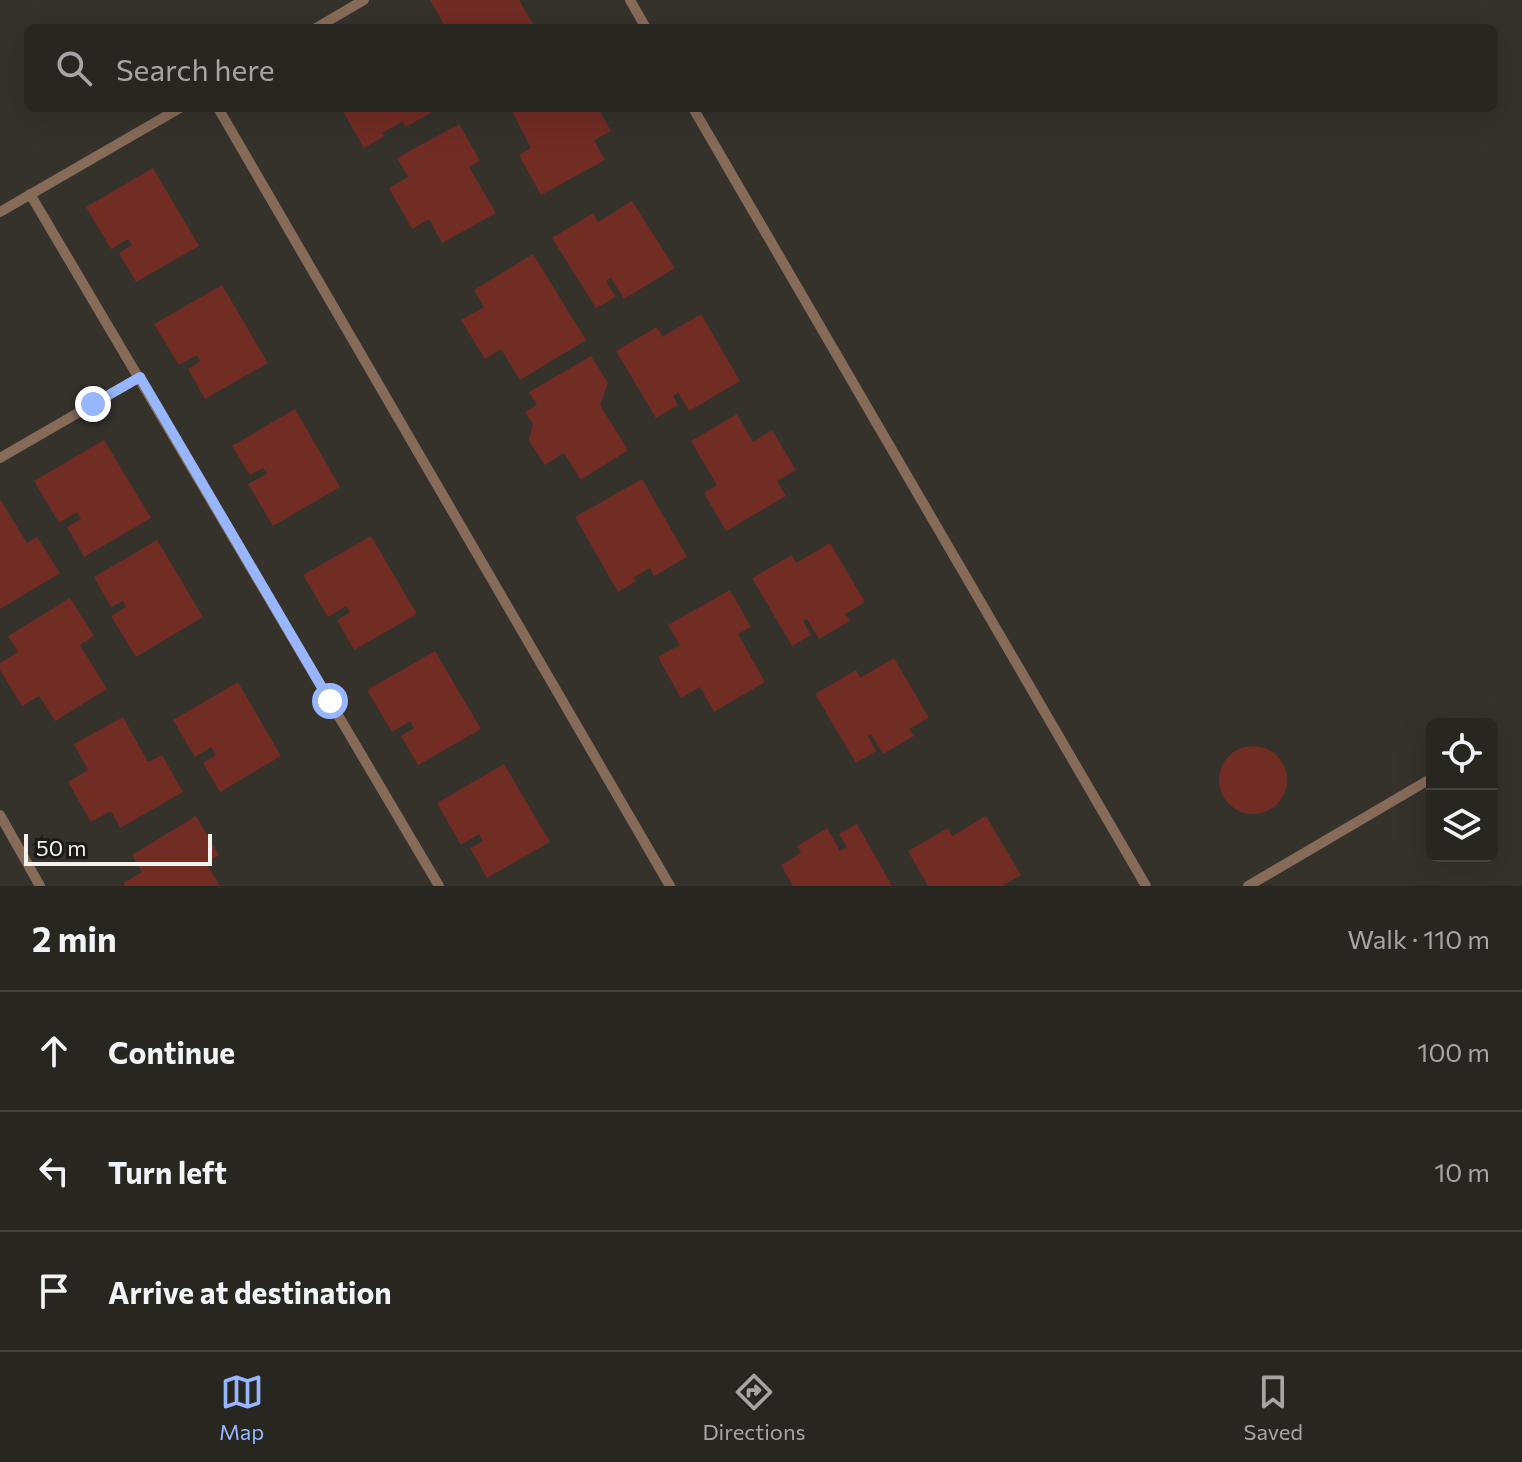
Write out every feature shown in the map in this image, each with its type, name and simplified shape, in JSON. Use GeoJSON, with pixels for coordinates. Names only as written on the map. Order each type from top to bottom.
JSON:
{"type":"FeatureCollection","features":[{"type":"Feature","properties":{"kind":"lane"},"geometry":{"type":"LineString","coordinates":[[323,24],[364,0]]}},
{"type":"Feature","properties":{"kind":"lane"},"geometry":{"type":"LineString","coordinates":[[630,0],[644,24]]}},
{"type":"Feature","properties":{"kind":"lane"},"geometry":{"type":"LineString","coordinates":[[0,212],[173,112]]}},
{"type":"Feature","properties":{"kind":"lane"},"geometry":{"type":"LineString","coordinates":[[220,112],[670,886]]}},
{"type":"Feature","properties":{"kind":"lane"},"geometry":{"type":"LineString","coordinates":[[695,112],[1146,886]]}},
{"type":"Feature","properties":{"kind":"lane"},"geometry":{"type":"LineString","coordinates":[[30,194],[439,886]]}},
{"type":"Feature","properties":{"kind":"lane"},"geometry":{"type":"LineString","coordinates":[[0,458],[140,377]]}},
{"type":"Feature","properties":{"kind":"lane"},"geometry":{"type":"LineString","coordinates":[[1248,886],[1426,782]]}},
{"type":"Feature","properties":{"kind":"lane"},"geometry":{"type":"LineString","coordinates":[[0,815],[40,886]]}},
{"type":"Feature","properties":{"kind":"building"},"geometry":{"type":"Polygon","coordinates":[[[430,0],[519,0],[533,24],[444,24],[430,0]]]}},
{"type":"Feature","properties":{"kind":"building"},"geometry":{"type":"Polygon","coordinates":[[[343,112],[432,112],[406,127],[402,122],[364,148],[343,112]]]}},
{"type":"Feature","properties":{"kind":"building"},"geometry":{"type":"Polygon","coordinates":[[[512,112],[600,112],[611,131],[594,140],[605,160],[541,195],[519,155],[531,148],[512,112]]]}},
{"type":"Feature","properties":{"kind":"building"},"geometry":{"type":"Polygon","coordinates":[[[459,124],[480,161],[469,167],[496,213],[442,243],[429,219],[412,229],[389,188],[408,177],[397,158],[459,124]]]}},
{"type":"Feature","properties":{"kind":"building"},"geometry":{"type":"Polygon","coordinates":[[[153,168],[199,246],[136,282],[119,253],[132,245],[128,239],[111,249],[86,207],[153,168]]]}},
{"type":"Feature","properties":{"kind":"building"},"geometry":{"type":"Polygon","coordinates":[[[632,201],[675,268],[624,299],[611,278],[606,281],[616,297],[596,308],[552,238],[593,213],[598,222],[632,201]]]}},
{"type":"Feature","properties":{"kind":"building"},"geometry":{"type":"Polygon","coordinates":[[[533,254],[586,340],[520,380],[501,349],[485,359],[461,320],[484,307],[474,290],[533,254]]]}},
{"type":"Feature","properties":{"kind":"building"},"geometry":{"type":"Polygon","coordinates":[[[222,285],[268,363],[205,399],[188,369],[200,361],[197,355],[179,365],[154,324],[222,285]]]}},
{"type":"Feature","properties":{"kind":"building"},"geometry":{"type":"Polygon","coordinates":[[[701,314],[740,381],[689,411],[678,392],[673,396],[678,405],[656,418],[616,351],[657,327],[662,337],[701,314]]]}},
{"type":"Feature","properties":{"kind":"building"},"geometry":{"type":"Polygon","coordinates":[[[591,356],[608,383],[600,405],[628,450],[581,480],[564,453],[545,465],[529,441],[533,424],[525,412],[537,405],[529,392],[591,356]]]}},
{"type":"Feature","properties":{"kind":"building"},"geometry":{"type":"Polygon","coordinates":[[[295,409],[340,487],[273,526],[248,484],[267,474],[263,468],[250,475],[232,446],[295,409]]]}},
{"type":"Feature","properties":{"kind":"building"},"geometry":{"type":"Polygon","coordinates":[[[737,414],[753,442],[772,430],[796,470],[777,481],[786,496],[726,531],[704,493],[717,485],[691,441],[737,414]]]}},
{"type":"Feature","properties":{"kind":"building"},"geometry":{"type":"Polygon","coordinates":[[[104,440],[151,518],[84,557],[67,527],[81,519],[77,512],[59,523],[34,481],[104,440]]]}},
{"type":"Feature","properties":{"kind":"building"},"geometry":{"type":"Polygon","coordinates":[[[642,479],[687,557],[654,576],[650,568],[618,592],[575,517],[642,479]]]}},
{"type":"Feature","properties":{"kind":"building"},"geometry":{"type":"Polygon","coordinates":[[[0,499],[27,543],[37,537],[60,573],[0,609],[0,499]]]}},
{"type":"Feature","properties":{"kind":"building"},"geometry":{"type":"Polygon","coordinates":[[[371,536],[417,614],[354,650],[337,620],[350,612],[346,606],[328,617],[303,575],[371,536]]]}},
{"type":"Feature","properties":{"kind":"building"},"geometry":{"type":"Polygon","coordinates":[[[157,540],[203,617],[136,657],[111,616],[126,607],[123,601],[111,607],[94,577],[157,540]]]}},
{"type":"Feature","properties":{"kind":"building"},"geometry":{"type":"Polygon","coordinates":[[[830,543],[865,602],[845,614],[850,621],[819,639],[807,619],[803,621],[811,635],[792,646],[752,578],[792,555],[796,563],[830,543]]]}},
{"type":"Feature","properties":{"kind":"building"},"geometry":{"type":"Polygon","coordinates":[[[730,590],[751,627],[738,634],[765,682],[714,712],[700,687],[681,698],[658,657],[680,645],[668,625],[730,590]]]}},
{"type":"Feature","properties":{"kind":"building"},"geometry":{"type":"Polygon","coordinates":[[[70,598],[94,636],[80,645],[107,689],[55,721],[39,696],[22,706],[0,670],[0,663],[18,652],[8,636],[70,598]]]}},
{"type":"Feature","properties":{"kind":"building"},"geometry":{"type":"Polygon","coordinates":[[[435,651],[481,729],[418,765],[401,736],[414,728],[410,721],[392,732],[367,690],[435,651]]]}},
{"type":"Feature","properties":{"kind":"building"},"geometry":{"type":"Polygon","coordinates":[[[894,658],[929,718],[909,729],[914,736],[883,754],[871,734],[868,736],[876,751],[856,763],[815,694],[856,670],[860,678],[894,658]]]}},
{"type":"Feature","properties":{"kind":"building"},"geometry":{"type":"Polygon","coordinates":[[[238,682],[281,756],[220,792],[203,763],[216,755],[211,747],[195,757],[173,720],[238,682]]]}},
{"type":"Feature","properties":{"kind":"building"},"geometry":{"type":"Polygon","coordinates":[[[123,717],[148,762],[162,755],[183,792],[120,828],[111,811],[91,822],[68,782],[88,770],[74,744],[123,717]]]}},
{"type":"Feature","properties":{"kind":"building"},"geometry":{"type":"Polygon","coordinates":[[[1246,746],[1260,746],[1272,751],[1282,761],[1287,780],[1282,799],[1272,809],[1260,814],[1246,814],[1234,809],[1224,799],[1219,787],[1219,773],[1224,761],[1234,751],[1246,746]]]}},
{"type":"Feature","properties":{"kind":"building"},"geometry":{"type":"Polygon","coordinates":[[[504,764],[550,842],[487,878],[470,848],[483,841],[479,834],[461,845],[437,803],[504,764]]]}},
{"type":"Feature","properties":{"kind":"building"},"geometry":{"type":"Polygon","coordinates":[[[196,816],[219,855],[206,863],[220,886],[125,886],[123,883],[142,872],[132,855],[196,816]]]}},
{"type":"Feature","properties":{"kind":"building"},"geometry":{"type":"Polygon","coordinates":[[[986,816],[1021,875],[1002,886],[928,886],[908,851],[948,828],[952,836],[986,816]]]}},
{"type":"Feature","properties":{"kind":"building"},"geometry":{"type":"Polygon","coordinates":[[[857,824],[892,886],[793,886],[781,865],[801,853],[797,846],[827,828],[840,851],[847,847],[839,834],[857,824]]]}},
{"type":"Feature","properties":{"kind":"route"},"geometry":{"type":"LineString","coordinates":[[93,404],[140,377],[330,701]]}}]}
